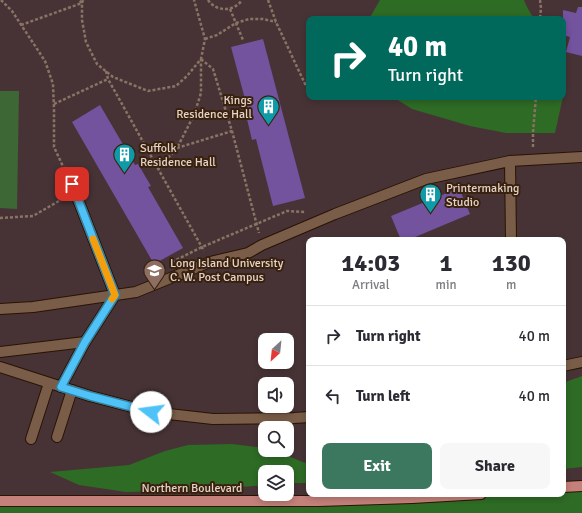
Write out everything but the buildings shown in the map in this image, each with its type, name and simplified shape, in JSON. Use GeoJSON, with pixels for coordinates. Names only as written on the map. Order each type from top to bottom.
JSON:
{"type":"FeatureCollection","features":[{"type":"Feature","properties":{"kind":"main road"},"geometry":{"type":"LineString","coordinates":[[566,487],[582,486]]}},
{"type":"Feature","properties":{"kind":"main road","name":"Northern Boulevard"},"geometry":{"type":"LineString","coordinates":[[0,501],[318,501],[429,497]]}},
{"type":"Feature","properties":{"kind":"street"},"geometry":{"type":"LineString","coordinates":[[0,309],[33,307],[136,292],[210,262],[248,253],[262,245],[335,214],[426,179],[510,161],[582,157]]}},
{"type":"Feature","properties":{"kind":"street"},"geometry":{"type":"LineString","coordinates":[[510,161],[511,237]]}},
{"type":"Feature","properties":{"kind":"street"},"geometry":{"type":"LineString","coordinates":[[74,188],[115,295]]}},
{"type":"Feature","properties":{"kind":"street"},"geometry":{"type":"LineString","coordinates":[[61,387],[85,342],[115,295]]}},
{"type":"Feature","properties":{"kind":"street"},"geometry":{"type":"LineString","coordinates":[[0,352],[85,342]]}},
{"type":"Feature","properties":{"kind":"street"},"geometry":{"type":"LineString","coordinates":[[566,365],[582,362]]}},
{"type":"Feature","properties":{"kind":"street"},"geometry":{"type":"LineString","coordinates":[[0,367],[90,396],[151,412],[213,419],[306,417]]}},
{"type":"Feature","properties":{"kind":"street"},"geometry":{"type":"LineString","coordinates":[[31,439],[49,383]]}},
{"type":"Feature","properties":{"kind":"street"},"geometry":{"type":"LineString","coordinates":[[57,436],[72,390]]}},
{"type":"Feature","properties":{"kind":"path"},"geometry":{"type":"LineString","coordinates":[[0,218],[32,216],[74,188],[54,147],[53,84],[45,61],[12,11],[1,0]]}},
{"type":"Feature","properties":{"kind":"path"},"geometry":{"type":"LineString","coordinates":[[158,169],[177,148],[194,115],[200,93],[201,59],[205,39],[195,0]]}},
{"type":"Feature","properties":{"kind":"path"},"geometry":{"type":"LineString","coordinates":[[208,0],[217,8],[225,10],[233,8],[242,0]]}},
{"type":"Feature","properties":{"kind":"path"},"geometry":{"type":"LineString","coordinates":[[268,0],[276,22],[306,86]]}},
{"type":"Feature","properties":{"kind":"path"},"geometry":{"type":"LineString","coordinates":[[540,0],[540,16]]}},
{"type":"Feature","properties":{"kind":"path"},"geometry":{"type":"LineString","coordinates":[[21,25],[81,1],[82,20],[86,42],[98,64],[114,77],[148,91],[176,86],[187,76],[201,59]]}},
{"type":"Feature","properties":{"kind":"path"},"geometry":{"type":"LineString","coordinates":[[230,9],[243,40]]}},
{"type":"Feature","properties":{"kind":"path"},"geometry":{"type":"LineString","coordinates":[[205,39],[217,35],[236,23],[249,19],[263,19],[276,22]]}},
{"type":"Feature","properties":{"kind":"path"},"geometry":{"type":"LineString","coordinates":[[201,59],[213,69],[232,131],[262,245]]}},
{"type":"Feature","properties":{"kind":"path"},"geometry":{"type":"LineString","coordinates":[[106,71],[108,79],[210,262]]}},
{"type":"Feature","properties":{"kind":"path"},"geometry":{"type":"LineString","coordinates":[[54,104],[108,79]]}},
{"type":"Feature","properties":{"kind":"path"},"geometry":{"type":"LineString","coordinates":[[534,160],[533,132],[536,100]]}},
{"type":"Feature","properties":{"kind":"path"},"geometry":{"type":"LineString","coordinates":[[177,148],[232,131]]}},
{"type":"Feature","properties":{"kind":"path"},"geometry":{"type":"LineString","coordinates":[[170,263],[202,247],[286,211],[307,212]]}},
{"type":"Feature","properties":{"kind":"shaded area","name":"Long Island University C. W. Post Campus"},"geometry":{"type":"Polygon","coordinates":[[[0,0],[582,0],[582,486],[566,487],[566,237],[306,237],[306,497],[294,497],[294,465],[258,465],[258,497],[0,501],[0,0]]]}},
{"type":"Feature","properties":{"kind":"green space"},"geometry":{"type":"Polygon","coordinates":[[[380,0],[524,0],[532,16],[371,16],[380,0]]]}},
{"type":"Feature","properties":{"kind":"green space"},"geometry":{"type":"Polygon","coordinates":[[[0,91],[19,91],[17,209],[0,208],[0,91]]]}},
{"type":"Feature","properties":{"kind":"green space"},"geometry":{"type":"Polygon","coordinates":[[[398,100],[562,100],[555,133],[506,133],[470,126],[412,109],[398,100]]]}},
{"type":"Feature","properties":{"kind":"green space"},"geometry":{"type":"Polygon","coordinates":[[[582,376],[582,467],[566,469],[566,382],[582,376]]]}},
{"type":"Feature","properties":{"kind":"green space"},"geometry":{"type":"Polygon","coordinates":[[[232,444],[258,447],[258,457],[291,457],[306,462],[306,483],[294,483],[294,465],[258,465],[258,486],[208,490],[126,492],[79,485],[50,472],[129,465],[165,451],[188,445],[232,444]]]}},
{"type":"Feature","properties":{"kind":"green space"},"geometry":{"type":"Polygon","coordinates":[[[582,486],[582,513],[0,513],[0,501],[258,497],[258,501],[294,501],[294,497],[306,497],[566,497],[566,487],[582,486]]]}},
{"type":"Feature","properties":{"kind":"slow traffic"},"geometry":{"type":"LineString","coordinates":[[93,239],[115,295],[112,299]]}},
{"type":"Feature","properties":{"kind":"place","name":"Kings Residence Hall"},"geometry":{"type":"Point","coordinates":[268,126]}},
{"type":"Feature","properties":{"kind":"place","name":"Suffolk Residence Hall"},"geometry":{"type":"Point","coordinates":[124,174]}},
{"type":"Feature","properties":{"kind":"place","name":"Printermaking Studio"},"geometry":{"type":"Point","coordinates":[430,214]}},
{"type":"Feature","properties":{"kind":"place","name":"Long Island University C. W. Post Campus"},"geometry":{"type":"Point","coordinates":[154,290]}},
{"type":"Feature","properties":{"kind":"route"},"geometry":{"type":"LineString","coordinates":[[72,184],[115,295],[85,342],[61,387],[151,412]]}}]}
